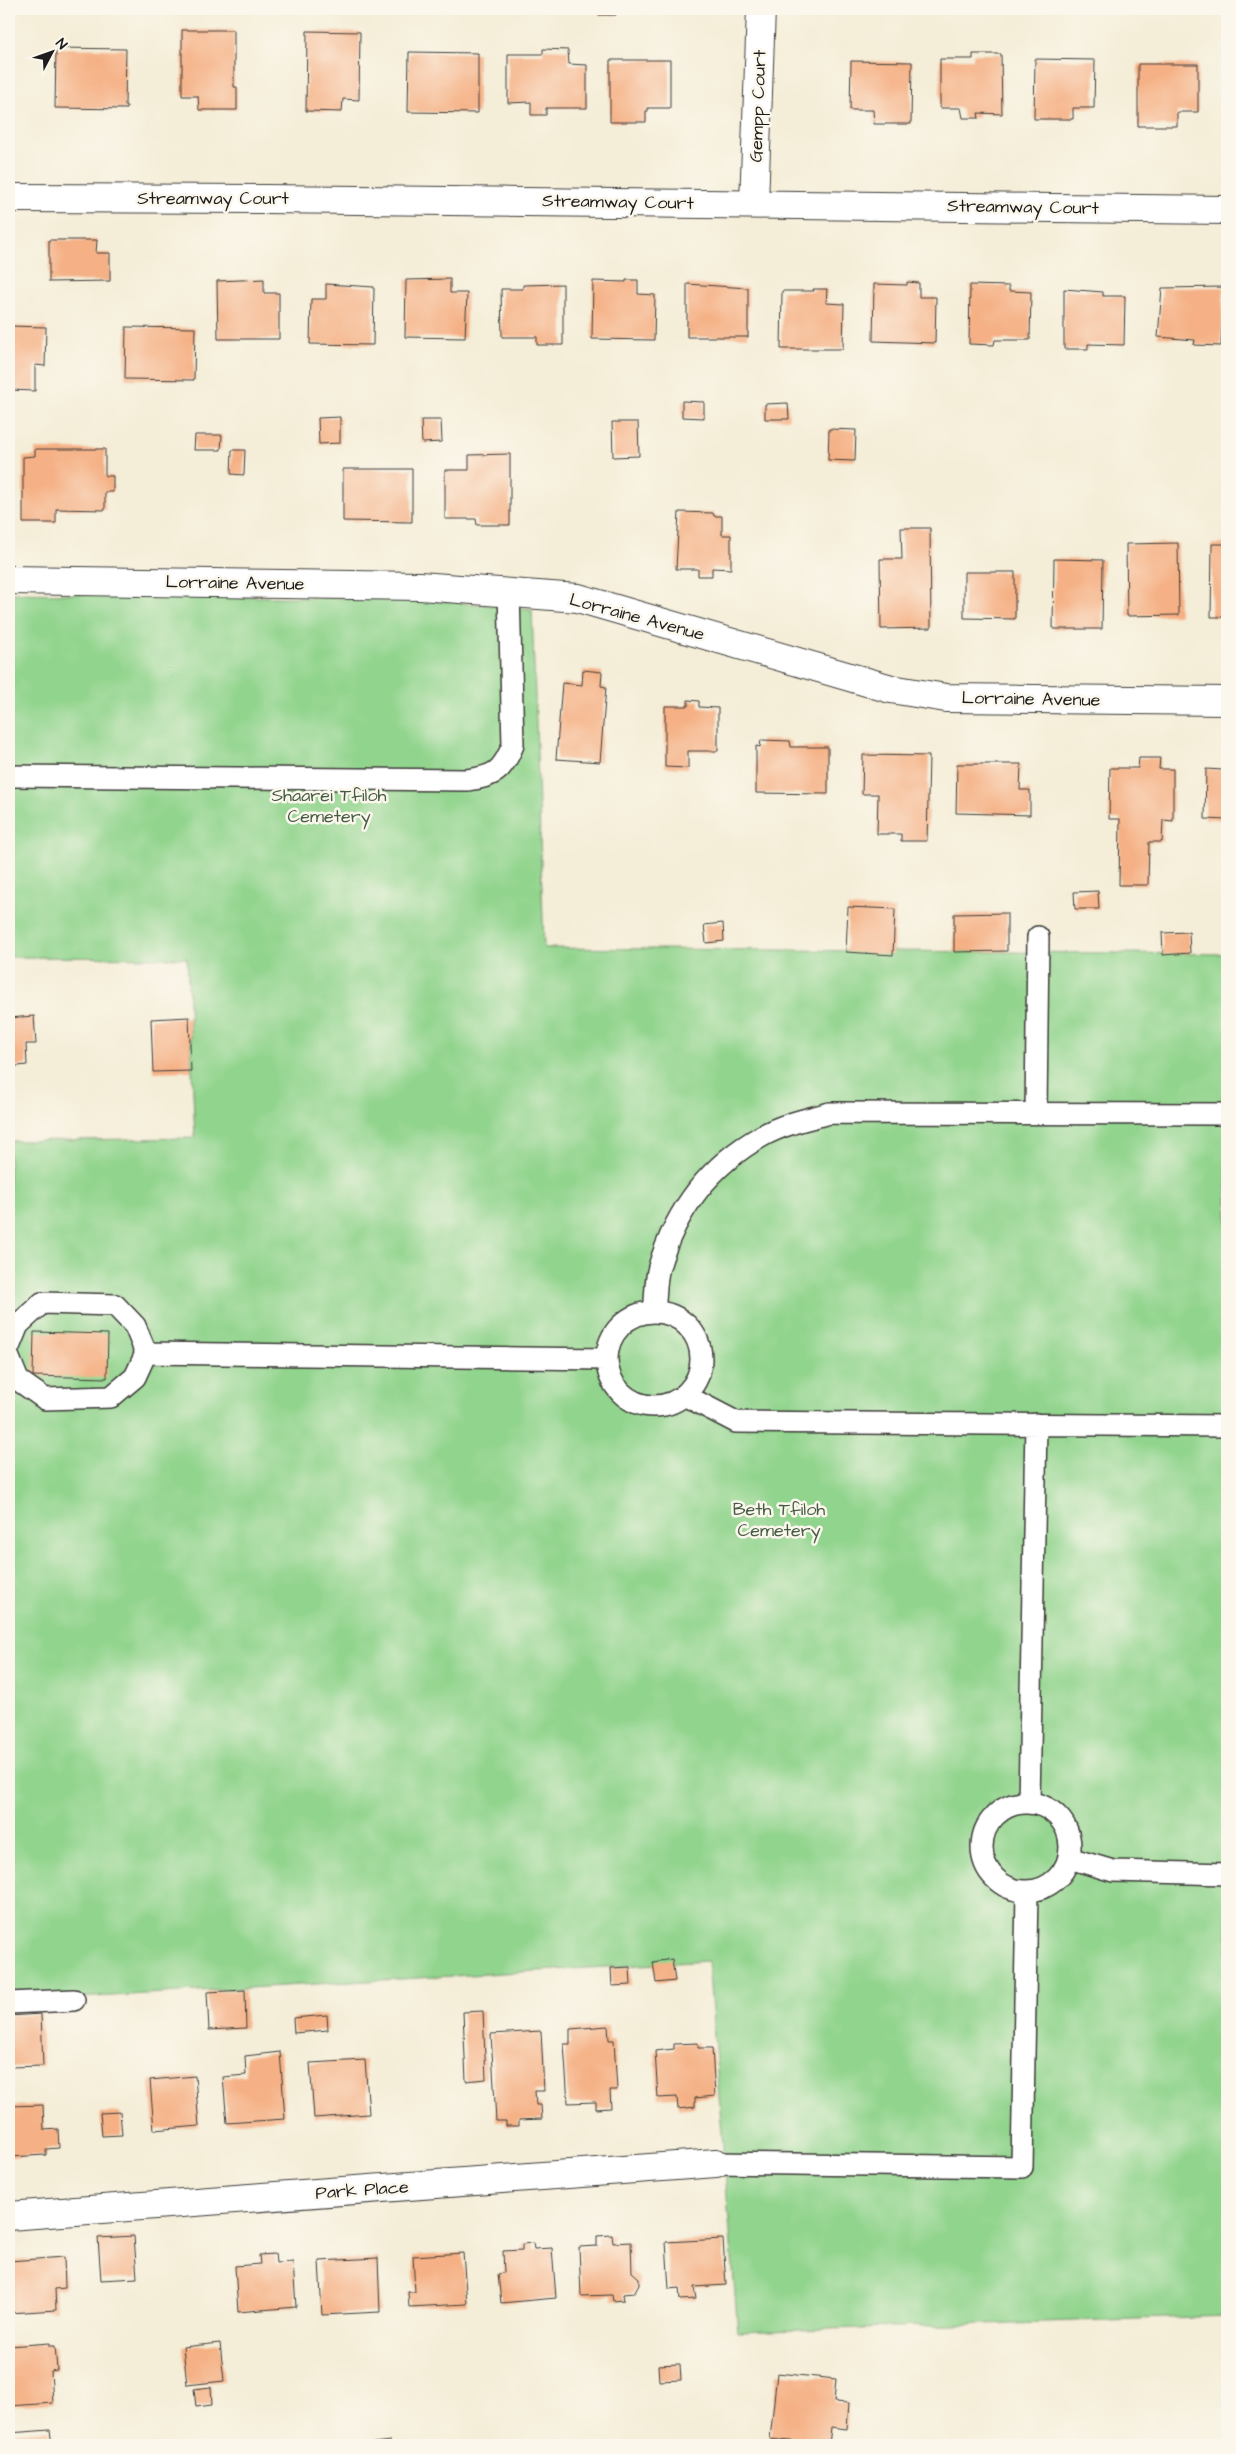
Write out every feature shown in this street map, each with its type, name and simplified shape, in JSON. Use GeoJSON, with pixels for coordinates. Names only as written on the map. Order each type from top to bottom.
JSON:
{"type":"FeatureCollection","features":[{"type":"Feature","properties":{"kind":"street","name":"Gempp Court"},"geometry":{"type":"LineString","coordinates":[[754,204],[761,9]]}},
{"type":"Feature","properties":{"kind":"street","name":"Streamway Court"},"geometry":{"type":"LineString","coordinates":[[9,198],[1227,210]]}},
{"type":"Feature","properties":{"kind":"street","name":"Lorraine Avenue"},"geometry":{"type":"LineString","coordinates":[[9,580],[420,586],[578,598],[891,689],[946,698],[1227,701]]}},
{"type":"Feature","properties":{"kind":"street","name":"Park Place"},"geometry":{"type":"LineString","coordinates":[[9,2216],[716,2163]]}},
{"type":"Feature","properties":{"kind":"lane"},"geometry":{"type":"LineString","coordinates":[[9,776],[457,780],[491,776],[506,763],[513,745],[509,592]]}},
{"type":"Feature","properties":{"kind":"lane"},"geometry":{"type":"LineString","coordinates":[[1036,1113],[1038,937]]}},
{"type":"Feature","properties":{"kind":"lane"},"geometry":{"type":"LineString","coordinates":[[654,1312],[659,1268],[670,1237],[684,1207],[705,1181],[734,1154],[763,1135],[795,1122],[830,1113],[1227,1114]]}},
{"type":"Feature","properties":{"kind":"lane"},"geometry":{"type":"LineString","coordinates":[[9,1347],[18,1325],[42,1303],[116,1305],[135,1326],[146,1353],[135,1377],[111,1397],[45,1399],[18,1380],[9,1358]]}},
{"type":"Feature","properties":{"kind":"lane"},"geometry":{"type":"LineString","coordinates":[[646,1311],[669,1313],[686,1323],[697,1338],[702,1358],[700,1371],[692,1387],[684,1395],[671,1403],[656,1406],[632,1402],[613,1384],[606,1359],[610,1338],[628,1318],[646,1311]]}},
{"type":"Feature","properties":{"kind":"lane"},"geometry":{"type":"LineString","coordinates":[[146,1353],[606,1359]]}},
{"type":"Feature","properties":{"kind":"lane"},"geometry":{"type":"LineString","coordinates":[[684,1395],[736,1422],[1227,1426]]}},
{"type":"Feature","properties":{"kind":"lane"},"geometry":{"type":"LineString","coordinates":[[1028,1803],[1036,1424]]}},
{"type":"Feature","properties":{"kind":"lane"},"geometry":{"type":"LineString","coordinates":[[1028,1803],[1048,1808],[1062,1822],[1070,1842],[1069,1858],[1063,1873],[1048,1886],[1027,1892],[1012,1889],[1001,1884],[990,1872],[981,1848],[990,1822],[999,1812],[1016,1804],[1028,1803]]}},
{"type":"Feature","properties":{"kind":"lane"},"geometry":{"type":"LineString","coordinates":[[1069,1858],[1113,1872],[1227,1874]]}},
{"type":"Feature","properties":{"kind":"lane"},"geometry":{"type":"LineString","coordinates":[[716,2163],[1022,2167],[1027,1892]]}},
{"type":"Feature","properties":{"kind":"lane"},"geometry":{"type":"LineString","coordinates":[[9,2003],[74,2000]]}},
{"type":"Feature","properties":{"kind":"green space","name":"Beth Tfiloh Cemetery"},"geometry":{"type":"Polygon","coordinates":[[[9,593],[416,599],[532,609],[544,948],[1227,954],[1227,2316],[738,2332],[708,1961],[9,2002],[9,1141],[195,1138],[187,958],[9,957],[9,593]]]}},
{"type":"Feature","properties":{"kind":"building"},"geometry":{"type":"Polygon","coordinates":[[[599,9],[616,9],[616,15],[599,15],[599,9]]]}},
{"type":"Feature","properties":{"kind":"building"},"geometry":{"type":"Polygon","coordinates":[[[182,30],[234,30],[234,87],[237,87],[237,110],[199,110],[198,96],[182,96],[182,30]]]}},
{"type":"Feature","properties":{"kind":"building"},"geometry":{"type":"Polygon","coordinates":[[[307,31],[360,32],[359,100],[343,99],[342,112],[306,111],[307,31]]]}},
{"type":"Feature","properties":{"kind":"building"},"geometry":{"type":"Polygon","coordinates":[[[56,48],[126,49],[125,106],[127,106],[127,109],[55,108],[56,48]]]}},
{"type":"Feature","properties":{"kind":"building"},"geometry":{"type":"Polygon","coordinates":[[[543,49],[568,50],[569,64],[587,65],[587,108],[546,108],[546,115],[531,115],[531,102],[508,103],[508,54],[543,54],[543,49]]]}},
{"type":"Feature","properties":{"kind":"building"},"geometry":{"type":"Polygon","coordinates":[[[409,52],[478,53],[478,113],[408,112],[409,52]]]}},
{"type":"Feature","properties":{"kind":"building"},"geometry":{"type":"Polygon","coordinates":[[[973,54],[1001,54],[1002,114],[978,113],[979,118],[963,118],[961,108],[940,108],[940,59],[973,59],[973,54]]]}},
{"type":"Feature","properties":{"kind":"building"},"geometry":{"type":"Polygon","coordinates":[[[1035,59],[1095,60],[1094,108],[1073,108],[1073,119],[1034,119],[1035,59]]]}},
{"type":"Feature","properties":{"kind":"building"},"geometry":{"type":"Polygon","coordinates":[[[610,60],[670,60],[670,108],[648,108],[648,111],[646,111],[646,122],[610,122],[610,60]]]}},
{"type":"Feature","properties":{"kind":"building"},"geometry":{"type":"Polygon","coordinates":[[[851,61],[912,62],[911,124],[874,124],[873,110],[850,110],[851,61]]]}},
{"type":"Feature","properties":{"kind":"building"},"geometry":{"type":"Polygon","coordinates":[[[1138,64],[1198,64],[1198,112],[1177,112],[1177,126],[1138,126],[1138,64]]]}},
{"type":"Feature","properties":{"kind":"building"},"geometry":{"type":"Polygon","coordinates":[[[49,240],[97,240],[96,253],[110,253],[110,281],[49,282],[49,240]]]}},
{"type":"Feature","properties":{"kind":"building"},"geometry":{"type":"Polygon","coordinates":[[[264,279],[264,293],[279,293],[279,339],[218,339],[217,281],[264,279]]]}},
{"type":"Feature","properties":{"kind":"building"},"geometry":{"type":"Polygon","coordinates":[[[450,279],[450,293],[467,293],[465,338],[405,337],[406,280],[450,279]]]}},
{"type":"Feature","properties":{"kind":"building"},"geometry":{"type":"Polygon","coordinates":[[[626,280],[638,280],[638,294],[655,295],[654,340],[592,339],[593,281],[626,282],[626,280]]]}},
{"type":"Feature","properties":{"kind":"building"},"geometry":{"type":"Polygon","coordinates":[[[907,282],[919,283],[919,297],[936,297],[935,343],[873,341],[874,284],[907,285],[907,282]]]}},
{"type":"Feature","properties":{"kind":"building"},"geometry":{"type":"Polygon","coordinates":[[[326,284],[374,287],[373,345],[310,344],[311,299],[326,299],[326,284]]]}},
{"type":"Feature","properties":{"kind":"building"},"geometry":{"type":"Polygon","coordinates":[[[563,284],[563,345],[537,345],[537,337],[502,337],[501,289],[523,289],[523,285],[563,284]]]}},
{"type":"Feature","properties":{"kind":"building"},"geometry":{"type":"Polygon","coordinates":[[[687,284],[748,288],[748,337],[687,337],[687,284]]]}},
{"type":"Feature","properties":{"kind":"building"},"geometry":{"type":"Polygon","coordinates":[[[970,285],[1009,286],[1009,291],[1031,292],[1030,340],[995,340],[994,345],[969,344],[970,285]]]}},
{"type":"Feature","properties":{"kind":"building"},"geometry":{"type":"Polygon","coordinates":[[[1224,287],[1221,346],[1194,345],[1195,340],[1158,337],[1162,288],[1224,287]]]}},
{"type":"Feature","properties":{"kind":"building"},"geometry":{"type":"Polygon","coordinates":[[[813,289],[827,289],[826,303],[844,304],[843,349],[781,349],[782,291],[814,291],[813,289]]]}},
{"type":"Feature","properties":{"kind":"building"},"geometry":{"type":"Polygon","coordinates":[[[1064,289],[1103,292],[1103,296],[1125,296],[1124,345],[1088,344],[1088,349],[1064,349],[1064,289]]]}},
{"type":"Feature","properties":{"kind":"building"},"geometry":{"type":"Polygon","coordinates":[[[9,326],[46,327],[45,366],[35,365],[35,391],[9,390],[9,326]]]}},
{"type":"Feature","properties":{"kind":"building"},"geometry":{"type":"Polygon","coordinates":[[[126,327],[195,328],[194,380],[125,379],[126,327]]]}},
{"type":"Feature","properties":{"kind":"building"},"geometry":{"type":"Polygon","coordinates":[[[682,401],[704,402],[704,418],[682,417],[682,401]]]}},
{"type":"Feature","properties":{"kind":"building"},"geometry":{"type":"Polygon","coordinates":[[[788,403],[789,419],[765,419],[765,404],[788,403]]]}},
{"type":"Feature","properties":{"kind":"building"},"geometry":{"type":"Polygon","coordinates":[[[340,417],[340,443],[319,444],[318,418],[340,417]]]}},
{"type":"Feature","properties":{"kind":"building"},"geometry":{"type":"Polygon","coordinates":[[[421,420],[441,420],[442,442],[422,443],[421,420]]]}},
{"type":"Feature","properties":{"kind":"building"},"geometry":{"type":"Polygon","coordinates":[[[612,422],[638,422],[639,456],[613,457],[612,422]]]}},
{"type":"Feature","properties":{"kind":"building"},"geometry":{"type":"Polygon","coordinates":[[[829,429],[856,430],[855,461],[828,460],[829,429]]]}},
{"type":"Feature","properties":{"kind":"building"},"geometry":{"type":"Polygon","coordinates":[[[195,435],[222,435],[221,450],[194,450],[195,435]]]}},
{"type":"Feature","properties":{"kind":"building"},"geometry":{"type":"Polygon","coordinates":[[[35,449],[105,449],[105,476],[113,476],[113,492],[105,492],[105,510],[56,509],[56,523],[23,523],[23,457],[35,456],[35,449]]]}},
{"type":"Feature","properties":{"kind":"building"},"geometry":{"type":"Polygon","coordinates":[[[232,450],[245,450],[244,475],[231,474],[232,450]]]}},
{"type":"Feature","properties":{"kind":"building"},"geometry":{"type":"Polygon","coordinates":[[[510,454],[510,525],[477,525],[476,519],[445,519],[445,470],[469,470],[469,455],[510,454]]]}},
{"type":"Feature","properties":{"kind":"building"},"geometry":{"type":"Polygon","coordinates":[[[343,469],[412,469],[412,522],[343,521],[343,469]]]}},
{"type":"Feature","properties":{"kind":"building"},"geometry":{"type":"Polygon","coordinates":[[[679,512],[713,513],[714,516],[722,516],[722,535],[731,535],[731,569],[712,568],[712,576],[698,576],[698,569],[676,569],[679,512]]]}},
{"type":"Feature","properties":{"kind":"building"},"geometry":{"type":"Polygon","coordinates":[[[901,528],[930,528],[931,628],[881,629],[880,559],[902,559],[901,528]]]}},
{"type":"Feature","properties":{"kind":"building"},"geometry":{"type":"Polygon","coordinates":[[[1178,543],[1179,615],[1127,616],[1126,544],[1178,543]]]}},
{"type":"Feature","properties":{"kind":"building"},"geometry":{"type":"Polygon","coordinates":[[[1212,544],[1227,544],[1227,617],[1211,617],[1212,544]]]}},
{"type":"Feature","properties":{"kind":"building"},"geometry":{"type":"Polygon","coordinates":[[[1054,559],[1103,560],[1102,629],[1053,629],[1054,559]]]}},
{"type":"Feature","properties":{"kind":"building"},"geometry":{"type":"Polygon","coordinates":[[[964,572],[1015,572],[1015,619],[964,618],[964,572]]]}},
{"type":"Feature","properties":{"kind":"building"},"geometry":{"type":"Polygon","coordinates":[[[583,670],[602,672],[601,686],[606,687],[600,762],[556,759],[562,683],[582,685],[583,670]]]}},
{"type":"Feature","properties":{"kind":"building"},"geometry":{"type":"Polygon","coordinates":[[[688,700],[699,701],[699,707],[718,708],[718,751],[688,751],[688,768],[665,767],[665,706],[688,706],[688,700]]]}},
{"type":"Feature","properties":{"kind":"building"},"geometry":{"type":"Polygon","coordinates":[[[761,740],[790,741],[791,747],[828,747],[828,794],[756,793],[756,746],[760,747],[761,740]]]}},
{"type":"Feature","properties":{"kind":"building"},"geometry":{"type":"Polygon","coordinates":[[[863,755],[929,756],[927,841],[901,841],[901,834],[877,834],[878,794],[862,794],[863,755]]]}},
{"type":"Feature","properties":{"kind":"building"},"geometry":{"type":"Polygon","coordinates":[[[1139,758],[1160,758],[1159,769],[1173,769],[1173,821],[1163,820],[1162,842],[1149,842],[1148,885],[1119,885],[1120,819],[1109,819],[1110,768],[1138,768],[1139,758]]]}},
{"type":"Feature","properties":{"kind":"building"},"geometry":{"type":"Polygon","coordinates":[[[1223,758],[1227,759],[1227,820],[1205,819],[1206,769],[1223,770],[1223,758]]]}},
{"type":"Feature","properties":{"kind":"building"},"geometry":{"type":"Polygon","coordinates":[[[957,764],[1021,764],[1020,790],[1030,790],[1030,815],[956,813],[957,764]]]}},
{"type":"Feature","properties":{"kind":"building"},"geometry":{"type":"Polygon","coordinates":[[[1098,891],[1099,909],[1075,909],[1074,892],[1098,891]]]}},
{"type":"Feature","properties":{"kind":"building"},"geometry":{"type":"Polygon","coordinates":[[[848,907],[895,909],[893,955],[846,952],[848,907]]]}},
{"type":"Feature","properties":{"kind":"building"},"geometry":{"type":"Polygon","coordinates":[[[1007,913],[1007,951],[954,952],[954,914],[1007,913]]]}},
{"type":"Feature","properties":{"kind":"building"},"geometry":{"type":"Polygon","coordinates":[[[723,923],[724,941],[706,943],[704,925],[723,923]]]}},
{"type":"Feature","properties":{"kind":"building"},"geometry":{"type":"Polygon","coordinates":[[[1189,932],[1190,953],[1163,955],[1162,933],[1189,932]]]}},
{"type":"Feature","properties":{"kind":"building"},"geometry":{"type":"Polygon","coordinates":[[[34,1016],[36,1044],[26,1044],[27,1065],[9,1067],[9,1018],[34,1016]]]}},
{"type":"Feature","properties":{"kind":"building"},"geometry":{"type":"Polygon","coordinates":[[[189,1017],[191,1071],[153,1072],[151,1019],[189,1017]]]}},
{"type":"Feature","properties":{"kind":"building"},"geometry":{"type":"Polygon","coordinates":[[[34,1332],[108,1334],[107,1378],[33,1376],[34,1332]]]}},
{"type":"Feature","properties":{"kind":"building"},"geometry":{"type":"Polygon","coordinates":[[[672,1959],[675,1981],[656,1983],[653,1962],[672,1959]]]}},
{"type":"Feature","properties":{"kind":"building"},"geometry":{"type":"Polygon","coordinates":[[[630,1967],[631,1985],[612,1986],[611,1968],[630,1967]]]}},
{"type":"Feature","properties":{"kind":"building"},"geometry":{"type":"Polygon","coordinates":[[[245,1990],[246,2028],[209,2030],[207,1992],[245,1990]]]}},
{"type":"Feature","properties":{"kind":"building"},"geometry":{"type":"Polygon","coordinates":[[[483,2011],[486,2079],[466,2081],[463,2012],[483,2011]]]}},
{"type":"Feature","properties":{"kind":"building"},"geometry":{"type":"Polygon","coordinates":[[[41,2014],[43,2066],[9,2067],[9,2016],[41,2014]]]}},
{"type":"Feature","properties":{"kind":"building"},"geometry":{"type":"Polygon","coordinates":[[[327,2015],[328,2030],[294,2033],[293,2018],[327,2015]]]}},
{"type":"Feature","properties":{"kind":"building"},"geometry":{"type":"Polygon","coordinates":[[[608,2026],[609,2040],[614,2040],[617,2090],[610,2090],[611,2108],[596,2109],[596,2102],[568,2103],[564,2044],[570,2044],[570,2029],[608,2026]]]}},
{"type":"Feature","properties":{"kind":"building"},"geometry":{"type":"Polygon","coordinates":[[[541,2031],[544,2091],[535,2091],[536,2105],[541,2105],[542,2119],[519,2120],[519,2126],[506,2126],[506,2121],[496,2121],[491,2034],[541,2031]]]}},
{"type":"Feature","properties":{"kind":"building"},"geometry":{"type":"Polygon","coordinates":[[[698,2043],[698,2048],[712,2048],[715,2096],[695,2098],[695,2107],[678,2109],[677,2097],[658,2098],[655,2051],[674,2049],[674,2044],[698,2043]]]}},
{"type":"Feature","properties":{"kind":"building"},"geometry":{"type":"Polygon","coordinates":[[[280,2052],[285,2119],[227,2123],[223,2077],[246,2075],[245,2056],[280,2052]]]}},
{"type":"Feature","properties":{"kind":"building"},"geometry":{"type":"Polygon","coordinates":[[[365,2060],[369,2114],[314,2118],[310,2063],[365,2060]]]}},
{"type":"Feature","properties":{"kind":"building"},"geometry":{"type":"Polygon","coordinates":[[[195,2076],[199,2126],[154,2130],[150,2080],[195,2076]]]}},
{"type":"Feature","properties":{"kind":"building"},"geometry":{"type":"Polygon","coordinates":[[[43,2105],[44,2130],[58,2129],[59,2148],[46,2149],[46,2155],[9,2157],[9,2106],[43,2105]]]}},
{"type":"Feature","properties":{"kind":"building"},"geometry":{"type":"Polygon","coordinates":[[[120,2112],[122,2135],[102,2136],[100,2113],[120,2112]]]}},
{"type":"Feature","properties":{"kind":"building"},"geometry":{"type":"Polygon","coordinates":[[[612,2235],[613,2243],[631,2242],[632,2272],[639,2278],[639,2284],[634,2293],[623,2294],[624,2300],[613,2301],[612,2295],[581,2296],[579,2247],[597,2246],[597,2236],[612,2235]]]}},
{"type":"Feature","properties":{"kind":"building"},"geometry":{"type":"Polygon","coordinates":[[[134,2236],[137,2278],[101,2280],[98,2238],[134,2236]]]}},
{"type":"Feature","properties":{"kind":"building"},"geometry":{"type":"Polygon","coordinates":[[[723,2239],[726,2285],[694,2287],[696,2299],[680,2300],[679,2288],[669,2289],[666,2242],[723,2239]]]}},
{"type":"Feature","properties":{"kind":"building"},"geometry":{"type":"Polygon","coordinates":[[[533,2243],[534,2249],[552,2248],[556,2298],[501,2303],[498,2274],[504,2273],[503,2251],[522,2250],[522,2244],[533,2243]]]}},
{"type":"Feature","properties":{"kind":"building"},"geometry":{"type":"Polygon","coordinates":[[[463,2253],[467,2304],[409,2307],[408,2292],[415,2292],[413,2256],[463,2253]]]}},
{"type":"Feature","properties":{"kind":"building"},"geometry":{"type":"Polygon","coordinates":[[[275,2254],[276,2263],[293,2262],[296,2307],[238,2312],[235,2266],[260,2264],[259,2255],[275,2254]]]}},
{"type":"Feature","properties":{"kind":"building"},"geometry":{"type":"Polygon","coordinates":[[[64,2257],[65,2288],[55,2289],[56,2310],[9,2313],[9,2261],[64,2257]]]}},
{"type":"Feature","properties":{"kind":"building"},"geometry":{"type":"Polygon","coordinates":[[[378,2258],[380,2312],[322,2315],[319,2261],[378,2258]]]}},
{"type":"Feature","properties":{"kind":"building"},"geometry":{"type":"Polygon","coordinates":[[[50,2343],[50,2346],[55,2346],[57,2370],[51,2371],[53,2403],[9,2406],[9,2346],[50,2343]]]}},
{"type":"Feature","properties":{"kind":"building"},"geometry":{"type":"Polygon","coordinates":[[[220,2343],[224,2381],[187,2385],[183,2347],[220,2343]]]}},
{"type":"Feature","properties":{"kind":"building"},"geometry":{"type":"Polygon","coordinates":[[[680,2364],[681,2380],[659,2381],[658,2365],[680,2364]]]}},
{"type":"Feature","properties":{"kind":"building"},"geometry":{"type":"Polygon","coordinates":[[[777,2373],[836,2379],[834,2402],[849,2403],[847,2429],[831,2427],[829,2445],[770,2439],[777,2373]]]}},
{"type":"Feature","properties":{"kind":"building"},"geometry":{"type":"Polygon","coordinates":[[[211,2387],[212,2405],[196,2407],[194,2389],[211,2387]]]}},
{"type":"Feature","properties":{"kind":"building"},"geometry":{"type":"Polygon","coordinates":[[[50,2430],[52,2445],[9,2445],[9,2433],[50,2430]]]}},
{"type":"Feature","properties":{"kind":"building"},"geometry":{"type":"Polygon","coordinates":[[[566,2439],[568,2445],[548,2445],[548,2443],[566,2439]]]}},
{"type":"Feature","properties":{"kind":"building"},"geometry":{"type":"Polygon","coordinates":[[[390,2441],[390,2445],[373,2445],[373,2443],[390,2441]]]}},
{"type":"Feature","properties":{"kind":"park label","name":"Shaarei Tfiloh Cemetery"},"geometry":{"type":"Point","coordinates":[329,805]}}]}
